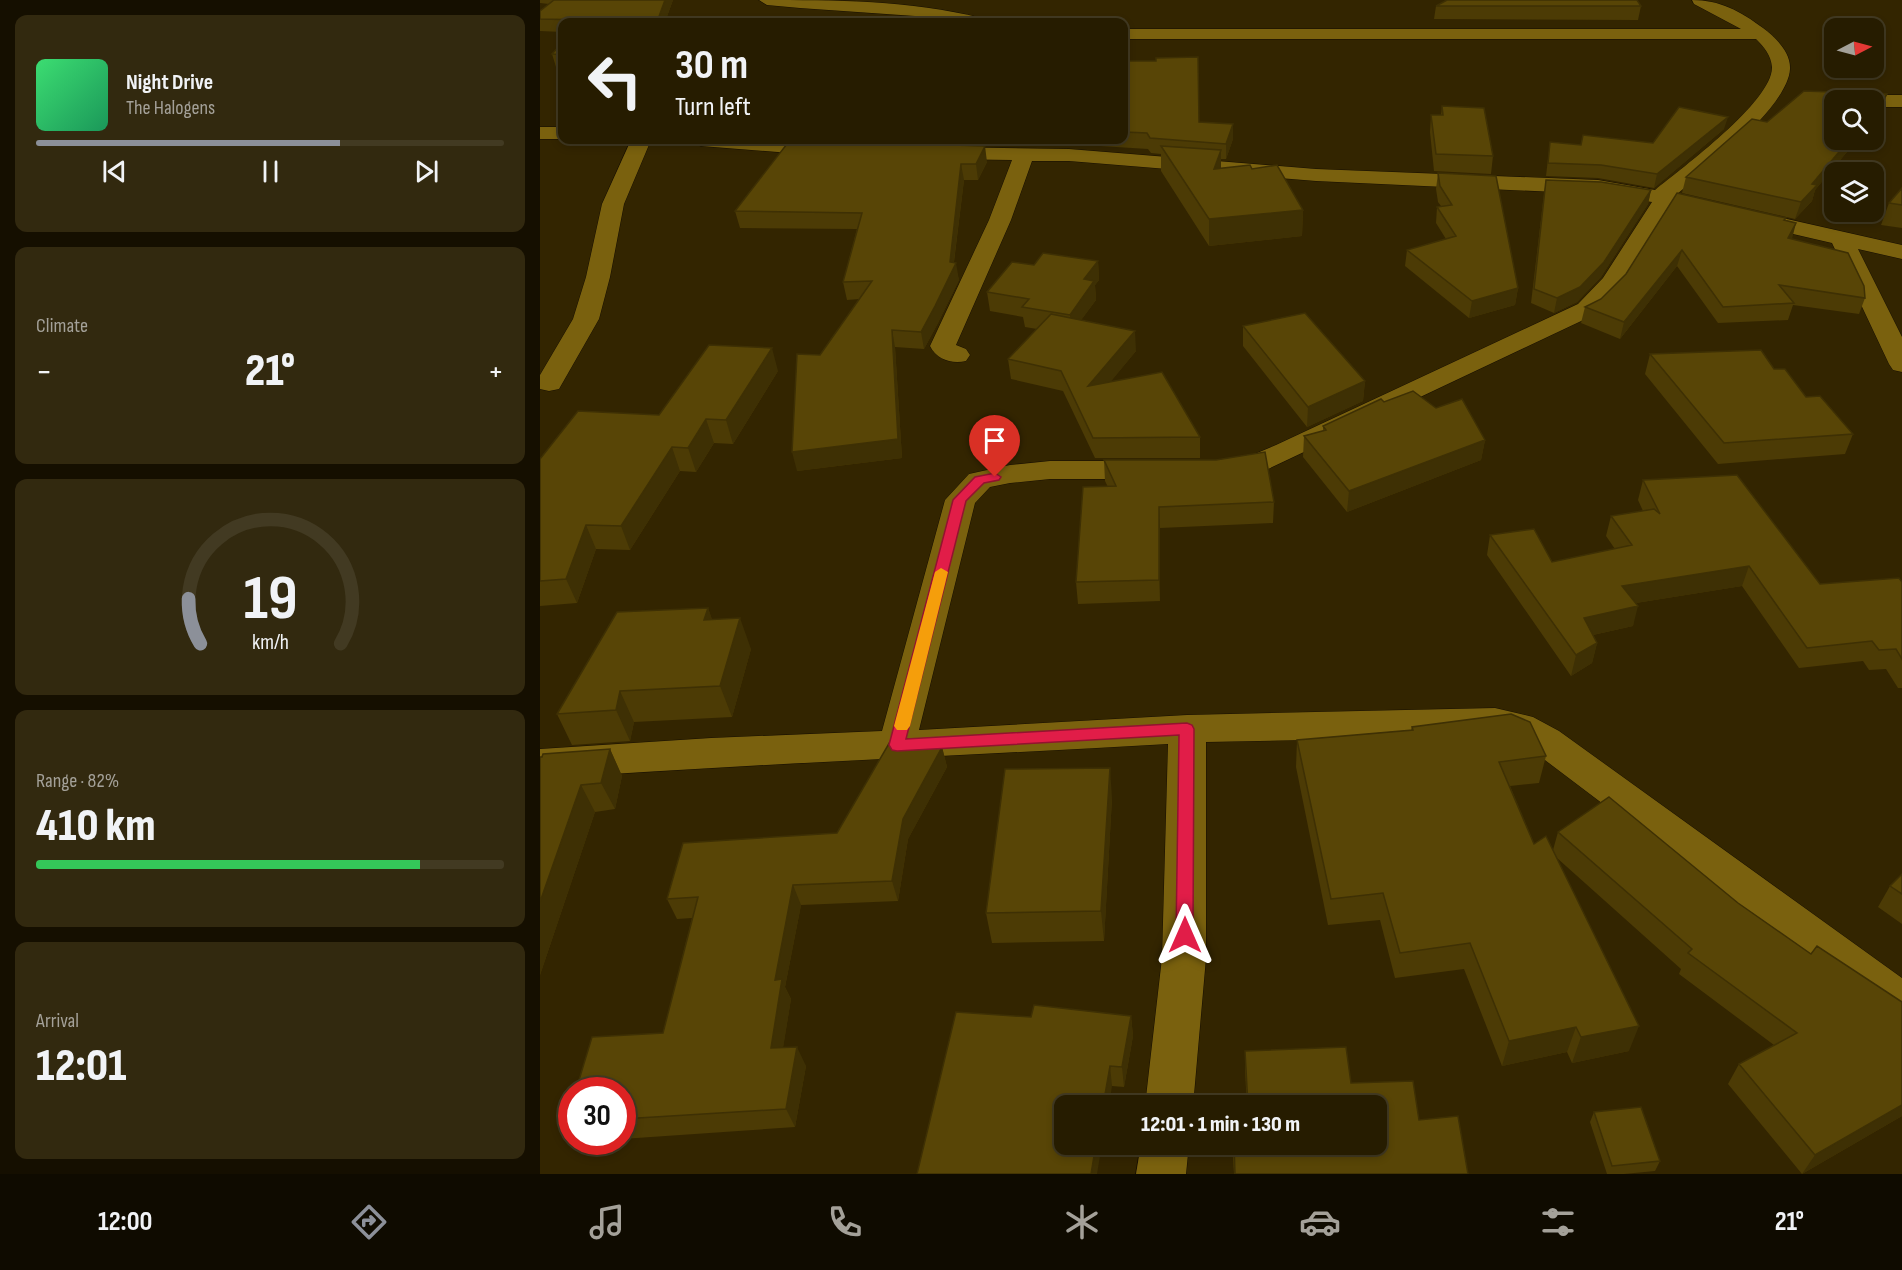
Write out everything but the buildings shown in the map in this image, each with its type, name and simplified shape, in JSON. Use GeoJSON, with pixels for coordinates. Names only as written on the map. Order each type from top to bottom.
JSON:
{"type":"FeatureCollection","features":[{"type":"Feature","properties":{"kind":"street"},"geometry":{"type":"LineString","coordinates":[[767,0],[819,6],[932,13],[960,18]]}},
{"type":"Feature","properties":{"kind":"street"},"geometry":{"type":"LineString","coordinates":[[897,745],[960,500],[980,480],[1050,471],[1216,469],[1256,464],[1587,309],[1602,298],[1612,286],[1663,198],[1746,123],[1770,96],[1781,70],[1776,50],[1759,34],[1700,0]]}},
{"type":"Feature","properties":{"kind":"street"},"geometry":{"type":"LineString","coordinates":[[1128,34],[1759,34]]}},
{"type":"Feature","properties":{"kind":"street"},"geometry":{"type":"LineString","coordinates":[[1770,96],[1793,97]]}},
{"type":"Feature","properties":{"kind":"street"},"geometry":{"type":"LineString","coordinates":[[1884,101],[1902,101]]}},
{"type":"Feature","properties":{"kind":"street"},"geometry":{"type":"LineString","coordinates":[[540,133],[558,132]]}},
{"type":"Feature","properties":{"kind":"street"},"geometry":{"type":"LineString","coordinates":[[549,383],[586,319],[598,277],[613,204],[639,144]]}},
{"type":"Feature","properties":{"kind":"street"},"geometry":{"type":"LineString","coordinates":[[761,144],[852,150]]}},
{"type":"Feature","properties":{"kind":"street"},"geometry":{"type":"LineString","coordinates":[[919,152],[1069,154],[1316,175],[1568,185],[1663,198],[1902,252]]}},
{"type":"Feature","properties":{"kind":"street"},"geometry":{"type":"LineString","coordinates":[[957,355],[945,350],[943,346],[1000,220],[1024,154]]}},
{"type":"Feature","properties":{"kind":"street"},"geometry":{"type":"LineString","coordinates":[[1842,240],[1902,364]]}},
{"type":"Feature","properties":{"kind":"street"},"geometry":{"type":"LineString","coordinates":[[540,764],[711,752],[897,745],[1187,729],[1495,722],[1520,727],[1546,741],[1902,1004]]}},
{"type":"Feature","properties":{"kind":"street"},"geometry":{"type":"LineString","coordinates":[[1170,1095],[1184,958],[1187,729]]}},
{"type":"Feature","properties":{"kind":"street"},"geometry":{"type":"LineString","coordinates":[[1161,1174],[1164,1155]]}},
{"type":"Feature","properties":{"kind":"slow traffic"},"geometry":{"type":"LineString","coordinates":[[902,726],[941,572]]}},
{"type":"Feature","properties":{"kind":"route"},"geometry":{"type":"LineString","coordinates":[[995,477],[980,480],[960,500],[897,745],[1187,729],[1185,935]]}}]}
